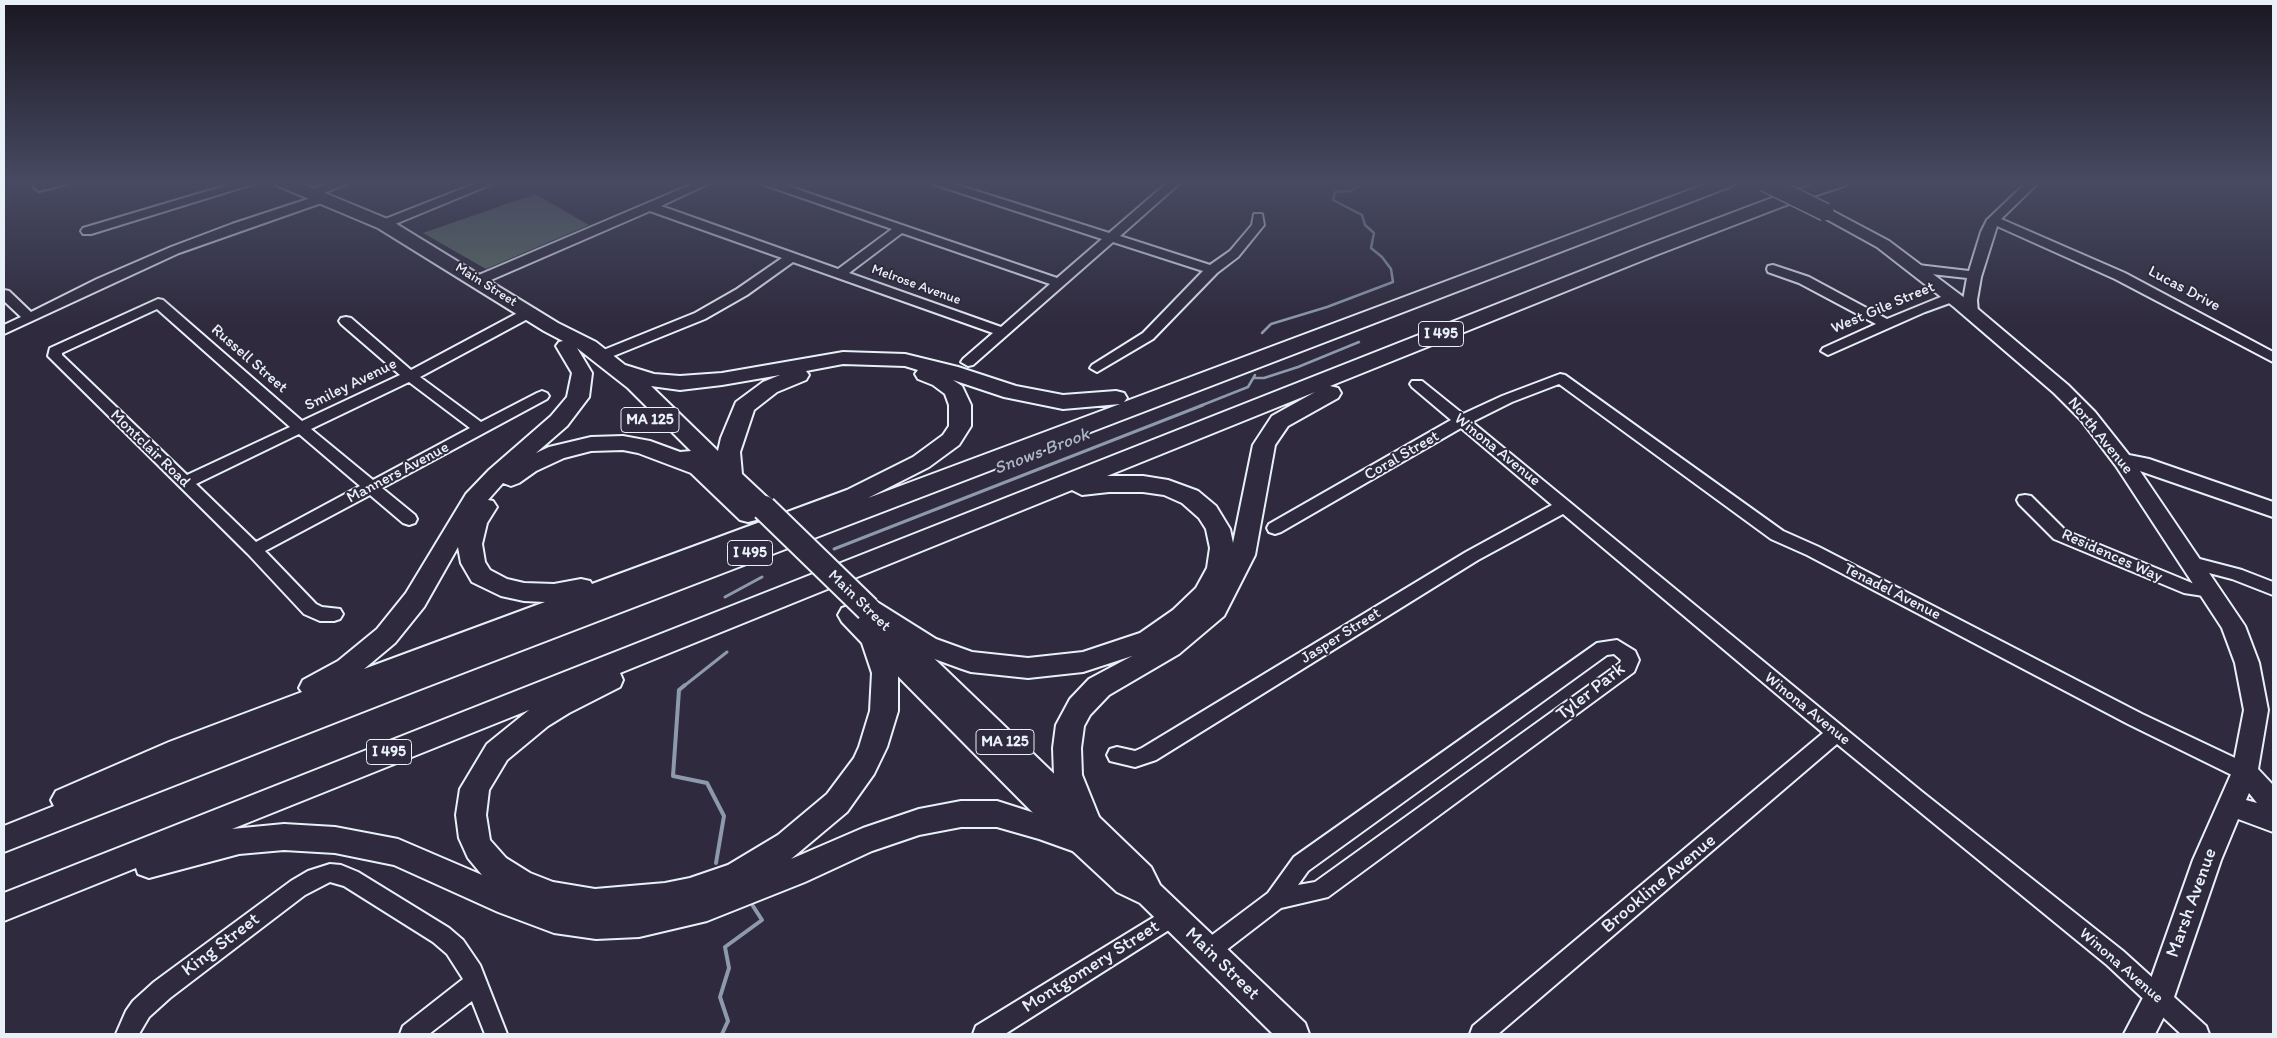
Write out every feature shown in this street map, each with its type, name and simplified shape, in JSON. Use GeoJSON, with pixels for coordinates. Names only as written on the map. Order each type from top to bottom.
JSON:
{"type":"FeatureCollection","features":[{"type":"Feature","properties":{"kind":"highway","name":"Main Street"},"geometry":{"type":"LineString","coordinates":[[395,230],[530,312],[605,379],[698,467],[756,511],[860,612],[874,638]]}},
{"type":"Feature","properties":{"kind":"highway","name":"I 495"},"geometry":{"type":"LineString","coordinates":[[4,839],[408,682],[1598,230]]}},
{"type":"Feature","properties":{"kind":"highway","name":"I 495"},"geometry":{"type":"LineString","coordinates":[[14,903],[1702,230]]}},
{"type":"Feature","properties":{"kind":"highway"},"geometry":{"type":"LineString","coordinates":[[179,750],[688,557],[1116,398],[1276,336],[1498,268]]}},
{"type":"Feature","properties":{"kind":"highway"},"geometry":{"type":"LineString","coordinates":[[14,903],[184,854],[239,841],[284,837],[335,840],[398,852],[501,899],[554,918],[596,924],[639,922],[707,908],[863,841],[919,822],[961,814],[997,814],[1040,826],[1084,832],[1068,775],[1067,748],[1070,725],[1080,707],[1099,687],[1170,647],[1215,609],[1243,555],[1264,445],[1280,421],[1312,402],[1498,312]]}},
{"type":"Feature","properties":{"kind":"highway","name":"Main Street"},"geometry":{"type":"LineString","coordinates":[[558,336],[575,338],[609,362],[731,474],[756,511]]}},
{"type":"Feature","properties":{"kind":"highway"},"geometry":{"type":"LineString","coordinates":[[4,825],[179,750],[321,685],[368,652],[386,636],[415,600],[474,500],[497,475],[559,421],[578,397],[582,373],[558,336]]}},
{"type":"Feature","properties":{"kind":"highway"},"geometry":{"type":"LineString","coordinates":[[609,362],[651,380],[680,384],[722,379],[843,358],[905,360],[951,372],[1012,392],[1063,402],[1116,398]]}},
{"type":"Feature","properties":{"kind":"highway"},"geometry":{"type":"LineString","coordinates":[[731,474],[729,452],[732,438],[744,407],[770,387],[788,378],[816,370],[843,367],[882,367],[921,372],[940,380],[954,392],[960,405],[960,426],[951,440],[921,462],[856,495]]}},
{"type":"Feature","properties":{"kind":"highway"},"geometry":{"type":"LineString","coordinates":[[688,557],[597,585],[554,593],[524,592],[501,587],[481,576],[473,563],[470,544],[475,523],[487,504],[507,480],[528,466],[557,452],[591,444],[623,443],[642,446],[698,467]]}},
{"type":"Feature","properties":{"kind":"highway"},"geometry":{"type":"LineString","coordinates":[[860,612],[924,645],[971,662],[1028,668],[1083,662],[1149,640],[1182,617],[1205,594],[1219,568],[1222,548],[1218,529],[1208,512],[1190,497],[1168,488],[1143,484],[1109,484],[1046,493]]}},
{"type":"Feature","properties":{"kind":"highway"},"geometry":{"type":"LineString","coordinates":[[755,609],[559,705],[510,740],[488,765],[472,802],[471,822],[474,838],[487,860],[506,876],[535,890],[553,896],[595,903],[642,901],[690,892],[738,875],[758,864],[789,844],[820,819],[837,803],[864,766],[880,728],[886,694],[885,673],[874,638]]}},
{"type":"Feature","properties":{"kind":"main road","name":"North Avenue"},"geometry":{"type":"LineString","coordinates":[[1858,230],[1883,244],[1918,269],[2061,389],[2088,416],[2123,461],[2233,626],[2247,663],[2256,710],[2245,772]]}},
{"type":"Feature","properties":{"kind":"main road"},"geometry":{"type":"LineString","coordinates":[[2123,461],[2142,464],[2273,510]]}},
{"type":"Feature","properties":{"kind":"main road","name":"Main Street"},"geometry":{"type":"LineString","coordinates":[[860,612],[1084,832],[1127,883],[1150,894],[1294,1034]]}},
{"type":"Feature","properties":{"kind":"main road","name":"Main Street"},"geometry":{"type":"LineString","coordinates":[[874,638],[1084,832]]}},
{"type":"Feature","properties":{"kind":"main road"},"geometry":{"type":"LineString","coordinates":[[2245,772],[2273,805]]}},
{"type":"Feature","properties":{"kind":"main road","name":"Marsh Avenue"},"geometry":{"type":"LineString","coordinates":[[2139,1034],[2159,997],[2207,860],[2245,772]]}},
{"type":"Feature","properties":{"kind":"main road"},"geometry":{"type":"LineString","coordinates":[[2230,805],[2273,821]]}},
{"type":"Feature","properties":{"kind":"street"},"geometry":{"type":"LineString","coordinates":[[4,330],[102,282],[227,230]]}},
{"type":"Feature","properties":{"kind":"street"},"geometry":{"type":"LineString","coordinates":[[479,280],[593,230]]}},
{"type":"Feature","properties":{"kind":"street","name":"Melrose Avenue"},"geometry":{"type":"LineString","coordinates":[[717,230],[1002,332]]}},
{"type":"Feature","properties":{"kind":"street"},"geometry":{"type":"LineString","coordinates":[[838,274],[898,230]]}},
{"type":"Feature","properties":{"kind":"street"},"geometry":{"type":"LineString","coordinates":[[904,230],[1059,283]]}},
{"type":"Feature","properties":{"kind":"street"},"geometry":{"type":"LineString","coordinates":[[1090,230],[1212,270]]}},
{"type":"Feature","properties":{"kind":"street"},"geometry":{"type":"LineString","coordinates":[[968,362],[1120,230]]}},
{"type":"Feature","properties":{"kind":"street"},"geometry":{"type":"LineString","coordinates":[[1096,368],[1148,336],[1212,270],[1234,254],[1253,230]]}},
{"type":"Feature","properties":{"kind":"street"},"geometry":{"type":"LineString","coordinates":[[1971,313],[1970,300],[1974,275],[1988,230]]}},
{"type":"Feature","properties":{"kind":"street","name":"Lucas Drive"},"geometry":{"type":"LineString","coordinates":[[2017,230],[2120,276],[2273,358]]}},
{"type":"Feature","properties":{"kind":"street"},"geometry":{"type":"LineString","coordinates":[[609,362],[700,316],[742,292],[791,257]]}},
{"type":"Feature","properties":{"kind":"street"},"geometry":{"type":"LineString","coordinates":[[1773,269],[1804,280],[1886,324]]}},
{"type":"Feature","properties":{"kind":"street"},"geometry":{"type":"LineString","coordinates":[[1918,269],[1974,275]]}},
{"type":"Feature","properties":{"kind":"street"},"geometry":{"type":"LineString","coordinates":[[4,294],[29,317]]}},
{"type":"Feature","properties":{"kind":"street","name":"West Gile Street"},"geometry":{"type":"LineString","coordinates":[[1828,351],[1886,324],[1953,297]]}},
{"type":"Feature","properties":{"kind":"street","name":"Russell Street"},"geometry":{"type":"LineString","coordinates":[[158,303],[409,519]]}},
{"type":"Feature","properties":{"kind":"street","name":"Montclair Road"},"geometry":{"type":"LineString","coordinates":[[158,303],[66,344],[54,354],[254,550],[310,609],[320,614],[334,614]]}},
{"type":"Feature","properties":{"kind":"street","name":"Smiley Avenue"},"geometry":{"type":"LineString","coordinates":[[184,483],[410,376],[530,312]]}},
{"type":"Feature","properties":{"kind":"street"},"geometry":{"type":"LineString","coordinates":[[346,321],[410,376],[480,429]]}},
{"type":"Feature","properties":{"kind":"street","name":"Coral Street"},"geometry":{"type":"LineString","coordinates":[[1275,528],[1433,439],[1461,421],[1507,399],[1560,378]]}},
{"type":"Feature","properties":{"kind":"street","name":"Tenadel Avenue"},"geometry":{"type":"LineString","coordinates":[[1560,378],[1777,535],[1813,551],[2135,719],[2245,772]]}},
{"type":"Feature","properties":{"kind":"street","name":"Winona Avenue"},"geometry":{"type":"LineString","coordinates":[[1417,384],[1836,733],[2107,952],[2198,1034]]}},
{"type":"Feature","properties":{"kind":"street","name":"Manners Avenue"},"geometry":{"type":"LineString","coordinates":[[254,550],[542,396]]}},
{"type":"Feature","properties":{"kind":"street","name":"Residences Way"},"geometry":{"type":"LineString","coordinates":[[2025,500],[2060,535],[2190,589],[2210,591]]}},
{"type":"Feature","properties":{"kind":"street","name":"Jasper Street"},"geometry":{"type":"LineString","coordinates":[[1117,755],[1135,759],[1149,754],[1472,556],[1564,506]]}},
{"type":"Feature","properties":{"kind":"street"},"geometry":{"type":"LineString","coordinates":[[2192,563],[2236,574],[2273,589]]}},
{"type":"Feature","properties":{"kind":"street","name":"Tyler Park"},"geometry":{"type":"LineString","coordinates":[[1208,951],[1276,900],[1301,864],[1603,648],[1617,647],[1629,656],[1628,667],[1320,890],[1276,900]]}},
{"type":"Feature","properties":{"kind":"street","name":"Brookline Avenue"},"geometry":{"type":"LineString","coordinates":[[1482,1034],[1836,733]]}},
{"type":"Feature","properties":{"kind":"street"},"geometry":{"type":"LineString","coordinates":[[330,873],[341,874],[350,879],[441,935],[462,956],[476,984],[496,1034]]}},
{"type":"Feature","properties":{"kind":"street","name":"King Street"},"geometry":{"type":"LineString","coordinates":[[127,1034],[141,1010],[162,990],[298,888],[315,878],[330,873]]}},
{"type":"Feature","properties":{"kind":"street","name":"Montgomery Street"},"geometry":{"type":"LineString","coordinates":[[984,1034],[1172,916]]}},
{"type":"Feature","properties":{"kind":"street"},"geometry":{"type":"LineString","coordinates":[[411,1034],[476,984]]}},
{"type":"Feature","properties":{"kind":"green space"},"geometry":{"type":"Polygon","coordinates":[[[430,230],[576,230],[486,269],[423,233],[430,230]]]}},
{"type":"Feature","properties":{"kind":"waterway","name":"Snows Brook"},"geometry":{"type":"LineString","coordinates":[[1262,333],[1271,324],[1327,307],[1393,282],[1391,269],[1382,257],[1371,248],[1374,233],[1371,230]]}},
{"type":"Feature","properties":{"kind":"waterway"},"geometry":{"type":"LineString","coordinates":[[1254,378],[1264,378],[1298,367],[1359,342]]}},
{"type":"Feature","properties":{"kind":"waterway","name":"Snows Brook"},"geometry":{"type":"LineString","coordinates":[[1200,406],[1248,387],[1255,375]]}},
{"type":"Feature","properties":{"kind":"waterway","name":"Snows Brook"},"geometry":{"type":"LineString","coordinates":[[834,549],[1203,405]]}},
{"type":"Feature","properties":{"kind":"waterway","name":"Snows Brook"},"geometry":{"type":"LineString","coordinates":[[725,597],[762,577]]}},
{"type":"Feature","properties":{"kind":"waterway","name":"Snows Brook"},"geometry":{"type":"LineString","coordinates":[[684,686],[727,652]]}},
{"type":"Feature","properties":{"kind":"waterway","name":"Snows Brook"},"geometry":{"type":"LineString","coordinates":[[685,685],[679,690],[673,776],[707,783],[724,816],[716,863]]}},
{"type":"Feature","properties":{"kind":"waterway","name":"Snows Brook"},"geometry":{"type":"LineString","coordinates":[[722,1034],[728,1021],[720,997],[729,968],[725,947],[762,920],[753,906]]}}]}
